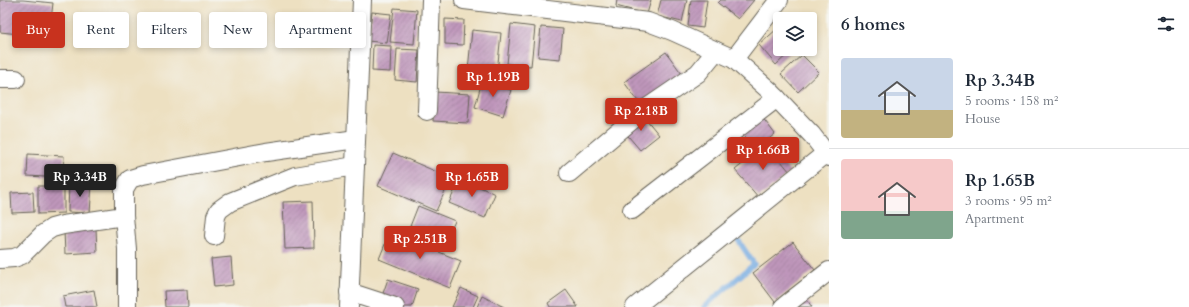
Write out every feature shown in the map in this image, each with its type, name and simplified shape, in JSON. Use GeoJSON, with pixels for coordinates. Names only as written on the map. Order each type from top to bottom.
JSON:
{"type":"FeatureCollection","features":[{"type":"Feature","properties":{"kind":"street"},"geometry":{"type":"LineString","coordinates":[[362,0],[349,300],[396,307]]}},
{"type":"Feature","properties":{"kind":"street"},"geometry":{"type":"LineString","coordinates":[[426,112],[431,0]]}},
{"type":"Feature","properties":{"kind":"street"},"geometry":{"type":"LineString","coordinates":[[464,0],[576,6],[648,22],[672,31],[734,59],[776,98],[812,135],[828,155],[635,307]]}},
{"type":"Feature","properties":{"kind":"street"},"geometry":{"type":"LineString","coordinates":[[734,59],[779,0]]}},
{"type":"Feature","properties":{"kind":"street"},"geometry":{"type":"LineString","coordinates":[[570,173],[644,110],[698,73],[716,51]]}},
{"type":"Feature","properties":{"kind":"street"},"geometry":{"type":"LineString","coordinates":[[632,210],[776,98]]}},
{"type":"Feature","properties":{"kind":"street"},"geometry":{"type":"LineString","coordinates":[[127,307],[127,249],[124,216],[124,189],[130,179],[143,175],[266,152],[356,139]]}},
{"type":"Feature","properties":{"kind":"street"},"geometry":{"type":"LineString","coordinates":[[214,236],[216,216],[220,210],[230,202],[295,176],[355,166]]}},
{"type":"Feature","properties":{"kind":"street"},"geometry":{"type":"LineString","coordinates":[[0,259],[14,258],[22,255],[43,234],[52,228],[124,216]]}},
{"type":"Feature","properties":{"kind":"street"},"geometry":{"type":"LineString","coordinates":[[783,307],[829,271]]}},
{"type":"Feature","properties":{"kind":"building"},"geometry":{"type":"Polygon","coordinates":[[[0,0],[23,0],[53,3],[52,12],[12,12],[12,33],[0,32],[0,0]]]}},
{"type":"Feature","properties":{"kind":"building"},"geometry":{"type":"Polygon","coordinates":[[[617,0],[651,0],[647,14],[616,6],[617,0]]]}},
{"type":"Feature","properties":{"kind":"building"},"geometry":{"type":"Polygon","coordinates":[[[661,0],[687,0],[682,22],[657,16],[661,0]]]}},
{"type":"Feature","properties":{"kind":"building"},"geometry":{"type":"Polygon","coordinates":[[[691,0],[707,0],[703,28],[688,26],[691,0]]]}},
{"type":"Feature","properties":{"kind":"building"},"geometry":{"type":"Polygon","coordinates":[[[721,0],[754,0],[738,19],[718,3],[721,0]]]}},
{"type":"Feature","properties":{"kind":"building"},"geometry":{"type":"Polygon","coordinates":[[[394,8],[417,10],[414,44],[390,42],[394,8]]]}},
{"type":"Feature","properties":{"kind":"building"},"geometry":{"type":"Polygon","coordinates":[[[372,12],[391,14],[387,43],[368,41],[372,12]]]}},
{"type":"Feature","properties":{"kind":"building"},"geometry":{"type":"Polygon","coordinates":[[[445,19],[464,20],[463,45],[445,44],[445,19]]]}},
{"type":"Feature","properties":{"kind":"building"},"geometry":{"type":"Polygon","coordinates":[[[511,24],[535,27],[531,66],[507,64],[511,24]]]}},
{"type":"Feature","properties":{"kind":"building"},"geometry":{"type":"Polygon","coordinates":[[[541,27],[563,29],[560,59],[538,57],[541,27]]]}},
{"type":"Feature","properties":{"kind":"building"},"geometry":{"type":"Polygon","coordinates":[[[472,30],[501,33],[497,73],[468,70],[472,30]]]}},
{"type":"Feature","properties":{"kind":"building"},"geometry":{"type":"Polygon","coordinates":[[[773,32],[773,56],[786,56],[776,65],[759,45],[773,32]]]}},
{"type":"Feature","properties":{"kind":"building"},"geometry":{"type":"Polygon","coordinates":[[[373,45],[391,46],[390,72],[372,71],[373,45]]]}},
{"type":"Feature","properties":{"kind":"building"},"geometry":{"type":"Polygon","coordinates":[[[397,49],[419,50],[417,82],[395,80],[397,49]]]}},
{"type":"Feature","properties":{"kind":"building"},"geometry":{"type":"Polygon","coordinates":[[[666,52],[682,74],[640,104],[624,82],[666,52]]]}},
{"type":"Feature","properties":{"kind":"building"},"geometry":{"type":"Polygon","coordinates":[[[801,56],[803,56],[819,72],[798,92],[781,74],[801,56]]]}},
{"type":"Feature","properties":{"kind":"building"},"geometry":{"type":"Polygon","coordinates":[[[482,81],[511,90],[503,116],[475,107],[482,81]]]}},
{"type":"Feature","properties":{"kind":"building"},"geometry":{"type":"Polygon","coordinates":[[[435,92],[470,94],[468,123],[433,121],[435,92]]]}},
{"type":"Feature","properties":{"kind":"building"},"geometry":{"type":"Polygon","coordinates":[[[759,113],[775,134],[755,150],[738,130],[759,113]]]}},
{"type":"Feature","properties":{"kind":"building"},"geometry":{"type":"Polygon","coordinates":[[[642,114],[659,135],[640,150],[623,130],[642,114]]]}},
{"type":"Feature","properties":{"kind":"building"},"geometry":{"type":"Polygon","coordinates":[[[767,144],[790,172],[759,198],[735,170],[767,144]]]}},
{"type":"Feature","properties":{"kind":"building"},"geometry":{"type":"Polygon","coordinates":[[[393,153],[451,178],[436,211],[378,186],[393,153]]]}},
{"type":"Feature","properties":{"kind":"building"},"geometry":{"type":"Polygon","coordinates":[[[28,154],[64,156],[63,178],[27,176],[28,154]]]}},
{"type":"Feature","properties":{"kind":"building"},"geometry":{"type":"Polygon","coordinates":[[[460,178],[495,194],[485,218],[449,203],[460,178]]]}},
{"type":"Feature","properties":{"kind":"building"},"geometry":{"type":"Polygon","coordinates":[[[69,183],[92,183],[90,213],[68,212],[69,183]]]}},
{"type":"Feature","properties":{"kind":"building"},"geometry":{"type":"Polygon","coordinates":[[[38,186],[64,186],[64,213],[38,214],[38,186]]]}},
{"type":"Feature","properties":{"kind":"building"},"geometry":{"type":"Polygon","coordinates":[[[33,192],[34,212],[12,213],[11,193],[33,192]]]}},
{"type":"Feature","properties":{"kind":"building"},"geometry":{"type":"Polygon","coordinates":[[[313,201],[314,248],[285,249],[283,202],[313,201]]]}},
{"type":"Feature","properties":{"kind":"building"},"geometry":{"type":"Polygon","coordinates":[[[418,206],[455,221],[443,248],[407,234],[418,206]]]}},
{"type":"Feature","properties":{"kind":"building"},"geometry":{"type":"Polygon","coordinates":[[[96,229],[97,252],[65,254],[64,231],[96,229]]]}},
{"type":"Feature","properties":{"kind":"building"},"geometry":{"type":"Polygon","coordinates":[[[390,232],[461,261],[450,288],[379,259],[390,232]]]}},
{"type":"Feature","properties":{"kind":"building"},"geometry":{"type":"Polygon","coordinates":[[[793,242],[815,270],[775,302],[753,273],[793,242]]]}},
{"type":"Feature","properties":{"kind":"building"},"geometry":{"type":"Polygon","coordinates":[[[231,257],[233,285],[214,287],[211,259],[231,257]]]}},
{"type":"Feature","properties":{"kind":"building"},"geometry":{"type":"Polygon","coordinates":[[[388,279],[418,289],[412,307],[403,307],[381,299],[388,279]]]}},
{"type":"Feature","properties":{"kind":"building"},"geometry":{"type":"Polygon","coordinates":[[[461,288],[478,296],[473,307],[452,307],[461,288]]]}},
{"type":"Feature","properties":{"kind":"building"},"geometry":{"type":"Polygon","coordinates":[[[94,290],[97,307],[65,307],[63,296],[94,290]]]}},
{"type":"Feature","properties":{"kind":"building"},"geometry":{"type":"Polygon","coordinates":[[[187,290],[188,307],[165,307],[164,291],[187,290]]]}},
{"type":"Feature","properties":{"kind":"building"},"geometry":{"type":"Polygon","coordinates":[[[566,290],[578,307],[550,307],[548,303],[566,290]]]}},
{"type":"Feature","properties":{"kind":"building"},"geometry":{"type":"Polygon","coordinates":[[[482,296],[504,307],[477,307],[482,296]]]}},
{"type":"Feature","properties":{"kind":"building"},"geometry":{"type":"Polygon","coordinates":[[[807,300],[812,307],[798,307],[807,300]]]}},
{"type":"Feature","properties":{"kind":"waterway"},"geometry":{"type":"LineString","coordinates":[[704,307],[754,264],[734,234],[737,232]]}}]}
